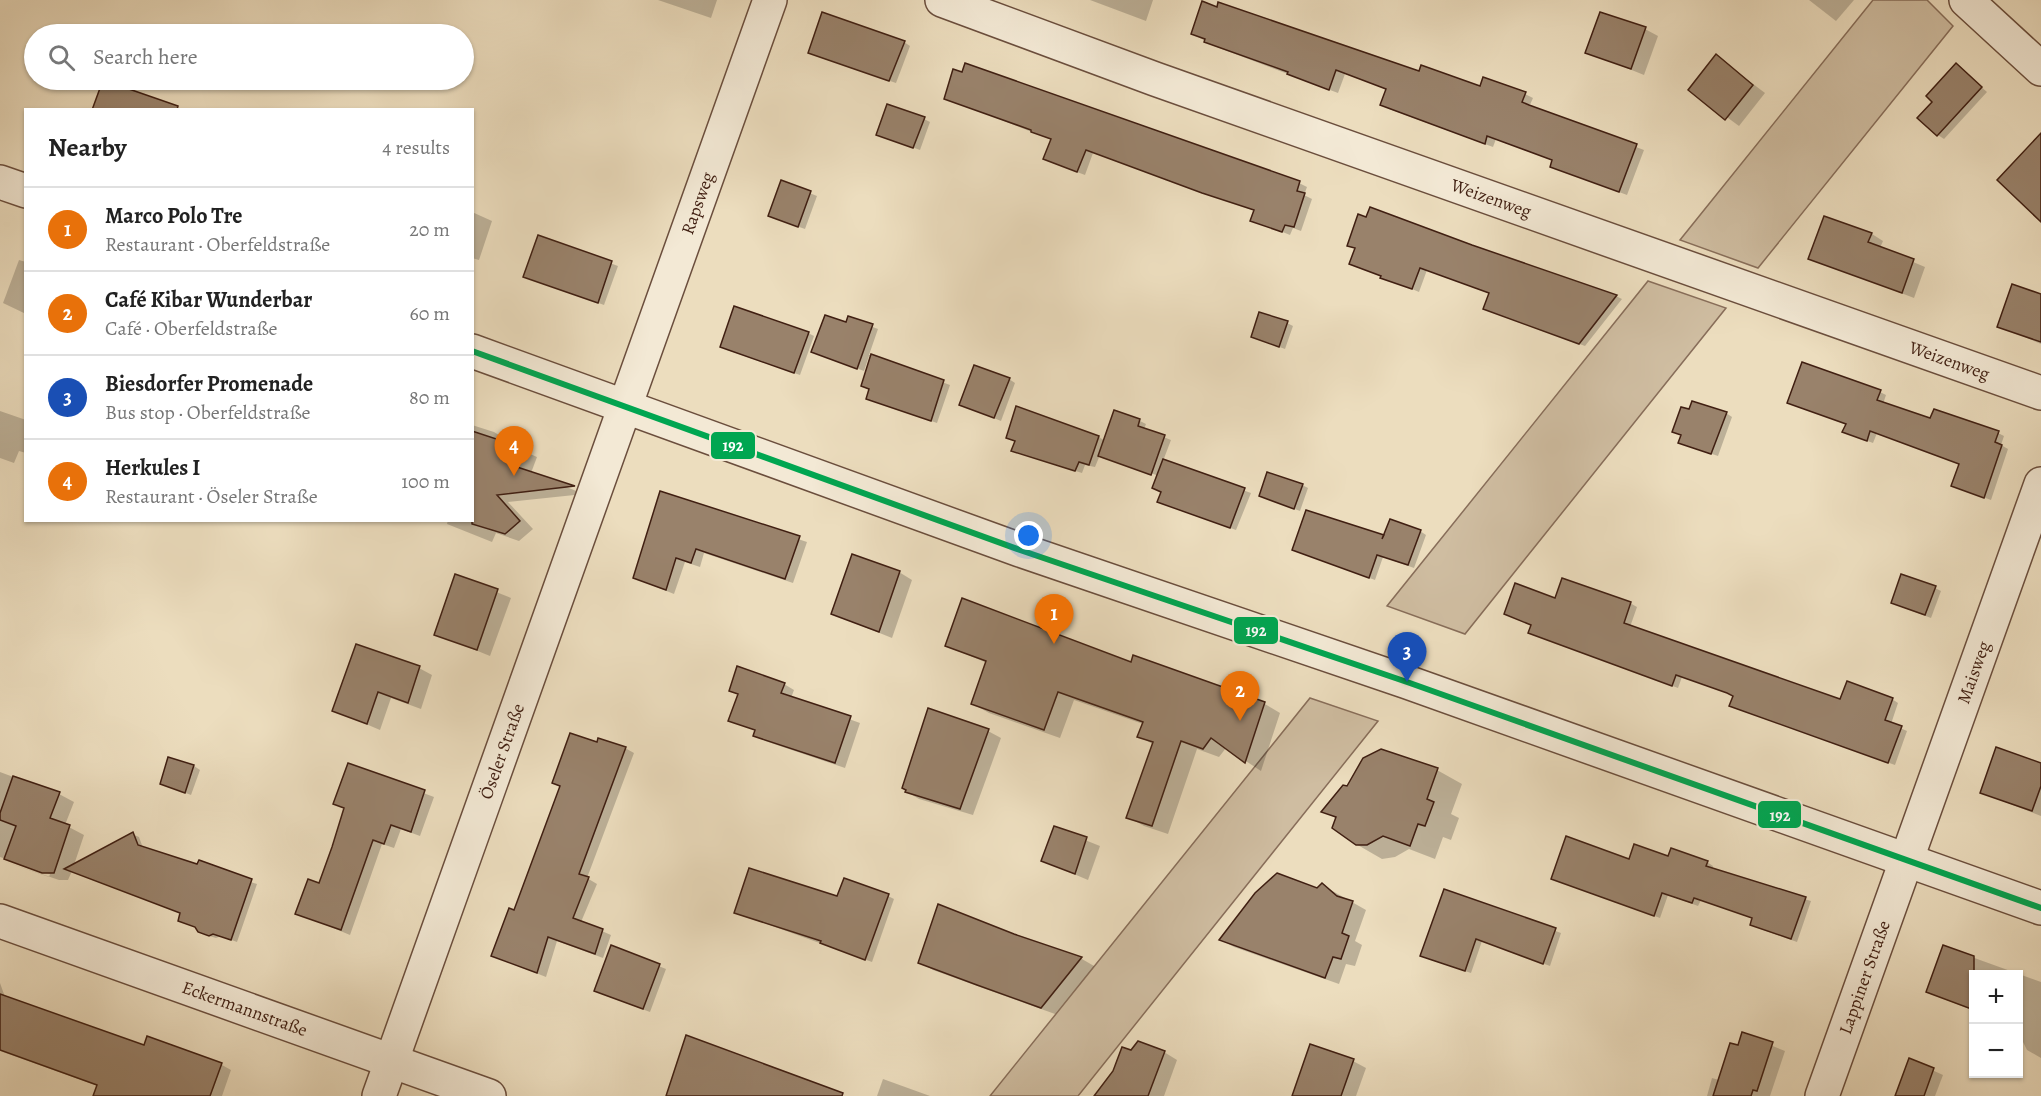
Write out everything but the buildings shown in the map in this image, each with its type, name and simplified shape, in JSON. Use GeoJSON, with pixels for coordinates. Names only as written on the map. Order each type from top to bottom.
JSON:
{"type":"FeatureCollection","features":[{"type":"Feature","properties":{"kind":"street","name":"Rapsweg"},"geometry":{"type":"LineString","coordinates":[[626,406],[770,0]]}},
{"type":"Feature","properties":{"kind":"street","name":"Weizenweg"},"geometry":{"type":"LineString","coordinates":[[942,0],[1155,79],[2041,393]]}},
{"type":"Feature","properties":{"kind":"street"},"geometry":{"type":"LineString","coordinates":[[1966,0],[2041,69]]}},
{"type":"Feature","properties":{"kind":"street"},"geometry":{"type":"LineString","coordinates":[[0,182],[24,190]]}},
{"type":"Feature","properties":{"kind":"street"},"geometry":{"type":"LineString","coordinates":[[474,352],[1020,550],[1418,686],[2041,908]]}},
{"type":"Feature","properties":{"kind":"street","name":"Öseler Straße"},"geometry":{"type":"LineString","coordinates":[[379,1096],[626,406]]}},
{"type":"Feature","properties":{"kind":"street","name":"Maisweg"},"geometry":{"type":"LineString","coordinates":[[1906,859],[2041,484]]}},
{"type":"Feature","properties":{"kind":"street","name":"Lappiner Straße"},"geometry":{"type":"LineString","coordinates":[[1822,1096],[1906,859]]}},
{"type":"Feature","properties":{"kind":"street","name":"Eckermannstraße"},"geometry":{"type":"LineString","coordinates":[[0,921],[489,1096]]}},
{"type":"Feature","properties":{"kind":"shaded area"},"geometry":{"type":"Polygon","coordinates":[[[1873,0],[1927,0],[1953,26],[1758,268],[1680,240],[1873,0]]]}},
{"type":"Feature","properties":{"kind":"shaded area"},"geometry":{"type":"Polygon","coordinates":[[[1648,281],[1726,308],[1465,634],[1387,606],[1648,281]]]}},
{"type":"Feature","properties":{"kind":"shaded area"},"geometry":{"type":"Polygon","coordinates":[[[1310,698],[1378,721],[1078,1096],[990,1096],[1310,698]]]}},
{"type":"Feature","properties":{"kind":"transit line","name":"192"},"geometry":{"type":"LineString","coordinates":[[474,352],[1020,550],[1407,682],[2041,908]]}},
{"type":"Feature","properties":{"kind":"place","name":"Herkules I"},"geometry":{"type":"Point","coordinates":[514,476]}},
{"type":"Feature","properties":{"kind":"place","name":"Marco Polo Tre"},"geometry":{"type":"Point","coordinates":[1054,644]}},
{"type":"Feature","properties":{"kind":"place","name":"Biesdorfer Promenade"},"geometry":{"type":"Point","coordinates":[1407,682]}},
{"type":"Feature","properties":{"kind":"place","name":"Café Kibar Wunderbar"},"geometry":{"type":"Point","coordinates":[1240,721]}}]}
